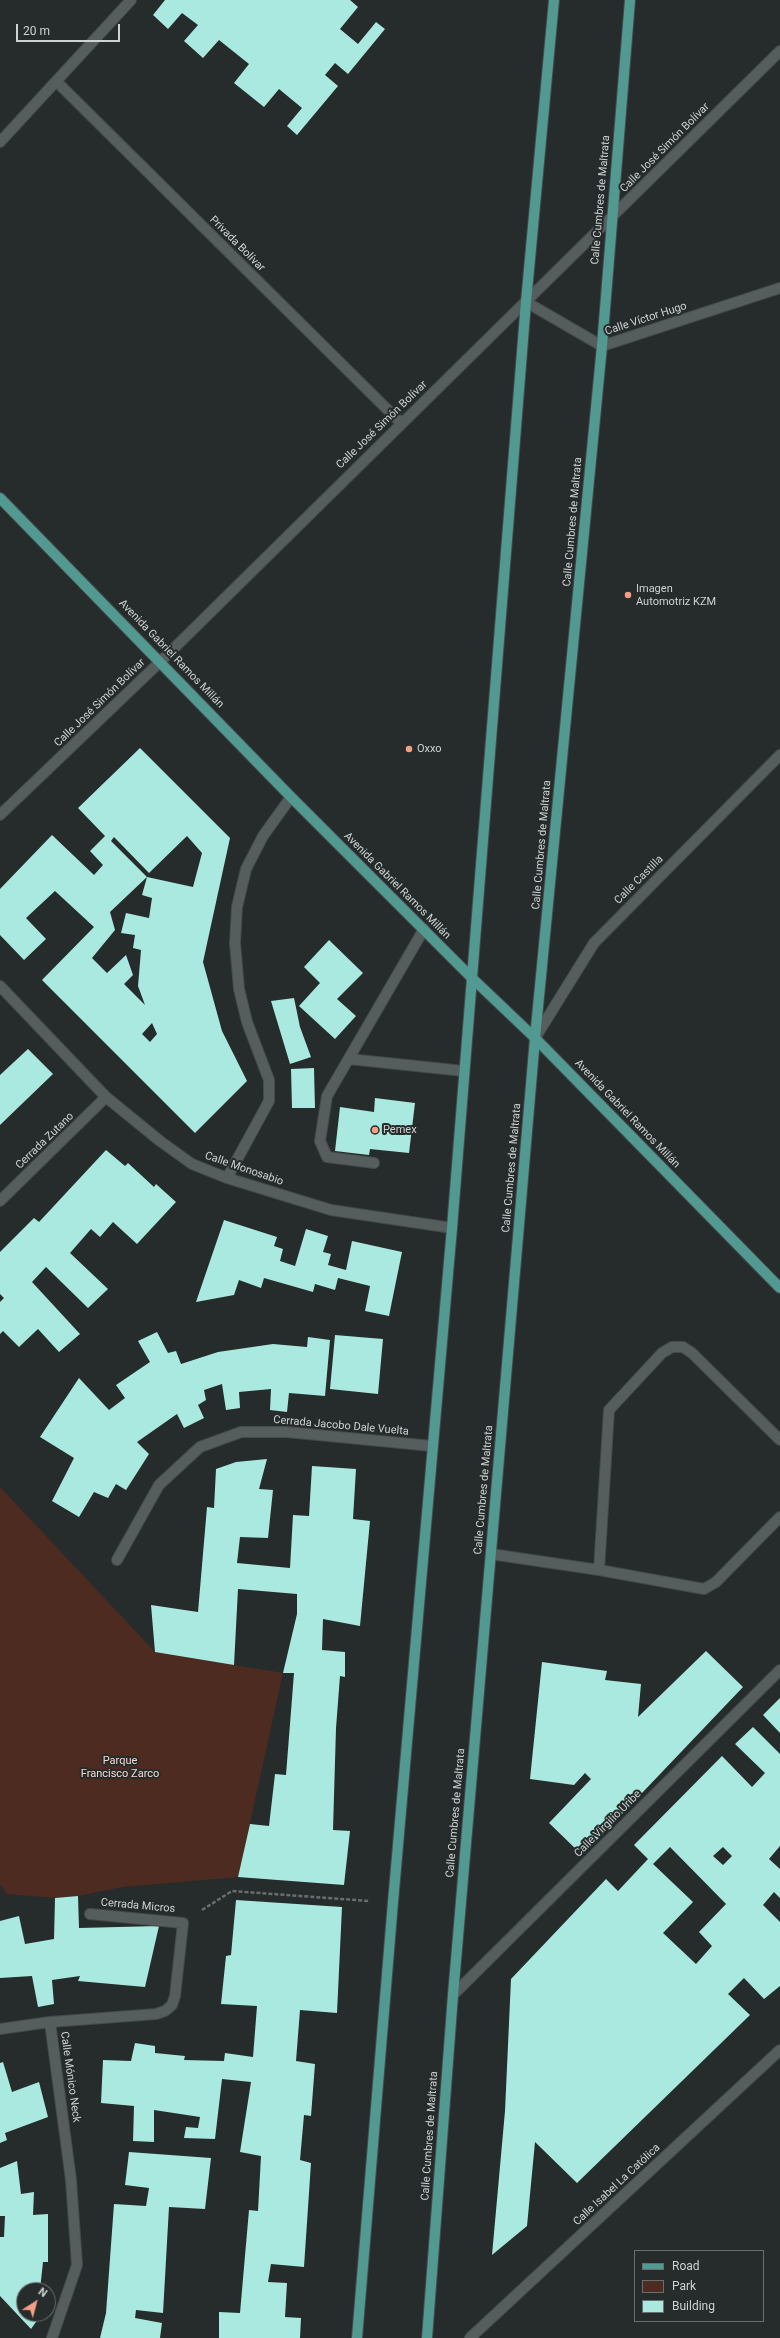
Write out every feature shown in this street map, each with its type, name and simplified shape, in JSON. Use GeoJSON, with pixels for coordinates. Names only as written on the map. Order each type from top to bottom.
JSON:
{"type":"FeatureCollection","features":[{"type":"Feature","properties":{"kind":"main road"},"geometry":{"type":"LineString","coordinates":[[357,2338],[432,1446],[452,1228],[526,302],[554,0]]}},
{"type":"Feature","properties":{"kind":"main road","name":"Calle Cumbres de Maltrata"},"geometry":{"type":"LineString","coordinates":[[427,2338],[452,1995],[536,1038],[602,346],[630,0]]}},
{"type":"Feature","properties":{"kind":"main road","name":"Avenida Gabriel Ramos Millán"},"geometry":{"type":"LineString","coordinates":[[0,498],[291,797],[472,978],[536,1038],[780,1288]]}},
{"type":"Feature","properties":{"kind":"street"},"geometry":{"type":"LineString","coordinates":[[0,142],[57,82],[131,0]]}},
{"type":"Feature","properties":{"kind":"street","name":"Calle José Simón Bolívar"},"geometry":{"type":"LineString","coordinates":[[0,815],[160,661],[401,423],[611,220],[780,51]]}},
{"type":"Feature","properties":{"kind":"street","name":"Privada Bolívar"},"geometry":{"type":"LineString","coordinates":[[57,82],[401,423]]}},
{"type":"Feature","properties":{"kind":"street","name":"Calle Víctor Hugo"},"geometry":{"type":"LineString","coordinates":[[526,302],[602,346],[780,288]]}},
{"type":"Feature","properties":{"kind":"street","name":"Calle Castilla"},"geometry":{"type":"LineString","coordinates":[[536,1038],[594,943],[780,755]]}},
{"type":"Feature","properties":{"kind":"street"},"geometry":{"type":"LineString","coordinates":[[227,1178],[269,1101],[270,1080],[247,1022],[239,990],[235,943],[237,907],[246,869],[263,836],[291,797]]}},
{"type":"Feature","properties":{"kind":"street"},"geometry":{"type":"LineString","coordinates":[[374,1163],[327,1157],[320,1141],[327,1096],[424,929]]}},
{"type":"Feature","properties":{"kind":"street","name":"Calle Monosabio"},"geometry":{"type":"LineString","coordinates":[[0,986],[106,1097],[160,1141],[192,1164],[227,1178],[331,1210],[452,1228]]}},
{"type":"Feature","properties":{"kind":"street"},"geometry":{"type":"LineString","coordinates":[[348,1059],[464,1071]]}},
{"type":"Feature","properties":{"kind":"street","name":"Cerrada Zutano"},"geometry":{"type":"LineString","coordinates":[[0,1201],[106,1097]]}},
{"type":"Feature","properties":{"kind":"street"},"geometry":{"type":"LineString","coordinates":[[599,1570],[609,1410],[662,1353],[672,1347],[683,1347],[692,1353],[780,1440]]}},
{"type":"Feature","properties":{"kind":"street","name":"Cerrada Jacobo Dale Vuelta"},"geometry":{"type":"LineString","coordinates":[[117,1560],[159,1485],[200,1447],[241,1432],[279,1432],[432,1446]]}},
{"type":"Feature","properties":{"kind":"street"},"geometry":{"type":"LineString","coordinates":[[491,1554],[599,1570],[704,1589],[716,1582],[780,1517]]}},
{"type":"Feature","properties":{"kind":"street","name":"Calle Virgilio Uribe"},"geometry":{"type":"LineString","coordinates":[[452,1995],[780,1670]]}},
{"type":"Feature","properties":{"kind":"street","name":"Cerrada Micros"},"geometry":{"type":"LineString","coordinates":[[90,1914],[183,1922]]}},
{"type":"Feature","properties":{"kind":"street","name":"Calle Mónico Neck"},"geometry":{"type":"LineString","coordinates":[[52,2338],[77,2265],[71,2180],[50,2022],[156,2014],[164,2011],[172,2005],[175,1996],[183,1922]]}},
{"type":"Feature","properties":{"kind":"street"},"geometry":{"type":"LineString","coordinates":[[0,2029],[50,2022]]}},
{"type":"Feature","properties":{"kind":"street","name":"Calle Isabel La Católica"},"geometry":{"type":"LineString","coordinates":[[475,2336],[780,2050]]}},
{"type":"Feature","properties":{"kind":"path"},"geometry":{"type":"LineString","coordinates":[[183,1922],[232,1891],[393,1902]]}},
{"type":"Feature","properties":{"kind":"green space","name":"Parque Francisco Zarco"},"geometry":{"type":"Polygon","coordinates":[[[0,1487],[155,1652],[283,1673],[238,1877],[122,1887],[78,1896],[55,1898],[7,1894],[0,1884],[0,1487]]]}},
{"type":"Feature","properties":{"kind":"building"},"geometry":{"type":"Polygon","coordinates":[[[165,0],[350,0],[358,7],[340,29],[358,44],[376,22],[385,29],[348,74],[335,63],[325,75],[338,86],[297,135],[287,126],[302,108],[279,89],[264,107],[234,83],[249,64],[219,40],[203,58],[184,41],[198,25],[182,13],[168,29],[153,15],[165,0]]]}},
{"type":"Feature","properties":{"kind":"building"},"geometry":{"type":"Polygon","coordinates":[[[140,748],[230,838],[203,962],[222,1031],[247,1081],[195,1133],[42,980],[94,927],[55,891],[26,918],[46,939],[24,960],[0,935],[0,889],[52,835],[94,875],[103,865],[90,851],[105,836],[78,808],[140,748]],[[187,836],[149,873],[114,837],[111,841],[147,877],[193,887],[202,853],[187,836]],[[147,877],[110,912],[115,930],[92,958],[107,973],[126,955],[133,975],[124,984],[145,1005],[138,986],[141,950],[133,948],[135,935],[121,933],[126,913],[149,918],[152,898],[142,895],[147,877]],[[152,1023],[142,1034],[150,1042],[157,1034],[152,1023]]]}},
{"type":"Feature","properties":{"kind":"building"},"geometry":{"type":"Polygon","coordinates":[[[329,940],[363,973],[337,999],[356,1016],[335,1039],[299,1006],[320,983],[304,967],[329,940]]]}},
{"type":"Feature","properties":{"kind":"building"},"geometry":{"type":"Polygon","coordinates":[[[294,998],[300,1027],[311,1057],[290,1064],[271,1001],[294,998]]]}},
{"type":"Feature","properties":{"kind":"building"},"geometry":{"type":"Polygon","coordinates":[[[28,1049],[53,1074],[0,1125],[0,1075],[28,1049]]]}},
{"type":"Feature","properties":{"kind":"building"},"geometry":{"type":"Polygon","coordinates":[[[314,1068],[315,1108],[292,1108],[291,1069],[314,1068]]]}},
{"type":"Feature","properties":{"kind":"building","name":"Pemex"},"geometry":{"type":"Polygon","coordinates":[[[375,1098],[415,1103],[409,1153],[370,1149],[369,1155],[335,1151],[340,1107],[374,1112],[375,1098]]]}},
{"type":"Feature","properties":{"kind":"building"},"geometry":{"type":"Polygon","coordinates":[[[106,1150],[125,1166],[128,1163],[154,1187],[156,1184],[176,1202],[137,1244],[113,1222],[100,1237],[91,1229],[70,1253],[108,1289],[88,1308],[46,1267],[32,1282],[80,1334],[59,1352],[38,1329],[19,1347],[3,1331],[0,1334],[0,1302],[4,1298],[0,1294],[0,1252],[34,1218],[39,1222],[106,1150]]]}},
{"type":"Feature","properties":{"kind":"building"},"geometry":{"type":"Polygon","coordinates":[[[224,1220],[277,1237],[274,1246],[283,1249],[280,1261],[295,1266],[306,1229],[328,1236],[323,1252],[331,1254],[328,1265],[346,1270],[352,1241],[402,1252],[389,1316],[365,1311],[370,1286],[338,1278],[335,1290],[315,1284],[313,1292],[264,1278],[261,1288],[239,1280],[234,1295],[196,1302],[224,1220]]]}},
{"type":"Feature","properties":{"kind":"building"},"geometry":{"type":"Polygon","coordinates":[[[157,1332],[168,1353],[176,1351],[181,1364],[218,1352],[273,1344],[307,1347],[308,1337],[330,1340],[325,1396],[289,1393],[287,1412],[270,1410],[271,1389],[239,1392],[240,1408],[226,1410],[222,1384],[204,1390],[206,1400],[198,1405],[204,1418],[184,1428],[177,1414],[137,1442],[149,1454],[126,1490],[116,1484],[108,1498],[94,1492],[79,1517],[52,1501],[74,1458],[40,1437],[79,1378],[109,1410],[125,1398],[116,1385],[150,1362],[138,1341],[157,1332]]]}},
{"type":"Feature","properties":{"kind":"building"},"geometry":{"type":"Polygon","coordinates":[[[335,1335],[383,1339],[378,1394],[330,1389],[335,1335]]]}},
{"type":"Feature","properties":{"kind":"building"},"geometry":{"type":"Polygon","coordinates":[[[267,1459],[259,1489],[273,1490],[268,1538],[240,1537],[237,1563],[290,1568],[293,1515],[309,1516],[312,1466],[356,1469],[353,1519],[370,1521],[360,1626],[323,1619],[322,1650],[345,1652],[345,1677],[340,1676],[336,1728],[333,1830],[350,1831],[344,1885],[238,1877],[250,1824],[269,1826],[275,1774],[286,1775],[294,1673],[283,1673],[297,1614],[297,1594],[238,1589],[234,1665],[155,1652],[151,1605],[198,1612],[207,1507],[214,1508],[216,1469],[236,1462],[267,1459]]]}},
{"type":"Feature","properties":{"kind":"building"},"geometry":{"type":"Polygon","coordinates":[[[706,1651],[743,1687],[602,1835],[581,1854],[549,1823],[591,1779],[585,1773],[574,1785],[530,1779],[542,1662],[607,1671],[605,1680],[641,1684],[638,1717],[706,1651]]]}},
{"type":"Feature","properties":{"kind":"building"},"geometry":{"type":"Polygon","coordinates":[[[780,1698],[780,1733],[763,1715],[780,1698]]]}},
{"type":"Feature","properties":{"kind":"building"},"geometry":{"type":"Polygon","coordinates":[[[753,1727],[780,1754],[780,1846],[769,1859],[780,1869],[780,1898],[774,1892],[763,1905],[780,1922],[780,1986],[764,1999],[744,1978],[728,1994],[750,2015],[577,2183],[535,2142],[527,2226],[492,2255],[505,2111],[511,1979],[606,1879],[618,1891],[648,1859],[634,1845],[722,1756],[752,1787],[765,1773],[735,1744],[753,1727]],[[670,1847],[653,1864],[693,1902],[663,1933],[696,1964],[712,1946],[699,1932],[726,1904],[670,1847]],[[723,1847],[713,1856],[723,1865],[732,1856],[723,1847]]]}},
{"type":"Feature","properties":{"kind":"building"},"geometry":{"type":"Polygon","coordinates":[[[78,1896],[79,1928],[159,1926],[145,1987],[78,1981],[80,1976],[52,1980],[54,2004],[38,2007],[32,1976],[0,1978],[0,1921],[19,1916],[25,1944],[54,1939],[55,1898],[78,1896]]]}},
{"type":"Feature","properties":{"kind":"building"},"geometry":{"type":"Polygon","coordinates":[[[236,1900],[342,1907],[337,2013],[300,2010],[296,2061],[315,2064],[311,2116],[304,2115],[300,2160],[311,2163],[304,2267],[271,2264],[268,2282],[287,2283],[285,2317],[301,2318],[300,2338],[219,2338],[219,2312],[240,2313],[249,2210],[258,2211],[261,2156],[240,2152],[251,2082],[222,2079],[215,2139],[184,2138],[186,2127],[198,2128],[200,2117],[154,2110],[154,2142],[133,2141],[134,2106],[101,2103],[103,2060],[131,2061],[135,2043],[155,2046],[155,2053],[185,2056],[184,2060],[224,2061],[225,2053],[253,2057],[257,2006],[221,2004],[226,1956],[231,1955],[236,1900]]]}},
{"type":"Feature","properties":{"kind":"building"},"geometry":{"type":"Polygon","coordinates":[[[3,2062],[12,2092],[39,2082],[48,2117],[5,2133],[7,2140],[0,2143],[0,2063],[3,2062]]]}},
{"type":"Feature","properties":{"kind":"building"},"geometry":{"type":"Polygon","coordinates":[[[129,2152],[211,2158],[205,2209],[169,2207],[163,2313],[136,2310],[135,2318],[162,2323],[160,2338],[100,2338],[106,2313],[114,2204],[146,2206],[149,2188],[125,2185],[129,2152]]]}},
{"type":"Feature","properties":{"kind":"building"},"geometry":{"type":"Polygon","coordinates":[[[17,2161],[21,2194],[34,2192],[33,2215],[48,2214],[48,2262],[43,2262],[41,2282],[16,2282],[16,2313],[0,2296],[0,2237],[4,2237],[5,2216],[0,2216],[0,2168],[17,2161]]]}},
{"type":"Feature","properties":{"kind":"building"},"geometry":{"type":"Polygon","coordinates":[[[24,2322],[36,2322],[31,2329],[24,2322]]]}},
{"type":"Feature","properties":{"kind":"place","name":"Imagen Automotriz KZM"},"geometry":{"type":"Point","coordinates":[628,595]}},
{"type":"Feature","properties":{"kind":"place","name":"Oxxo"},"geometry":{"type":"Point","coordinates":[409,749]}},
{"type":"Feature","properties":{"kind":"place","name":"Pemex"},"geometry":{"type":"Point","coordinates":[375,1130]}}]}
